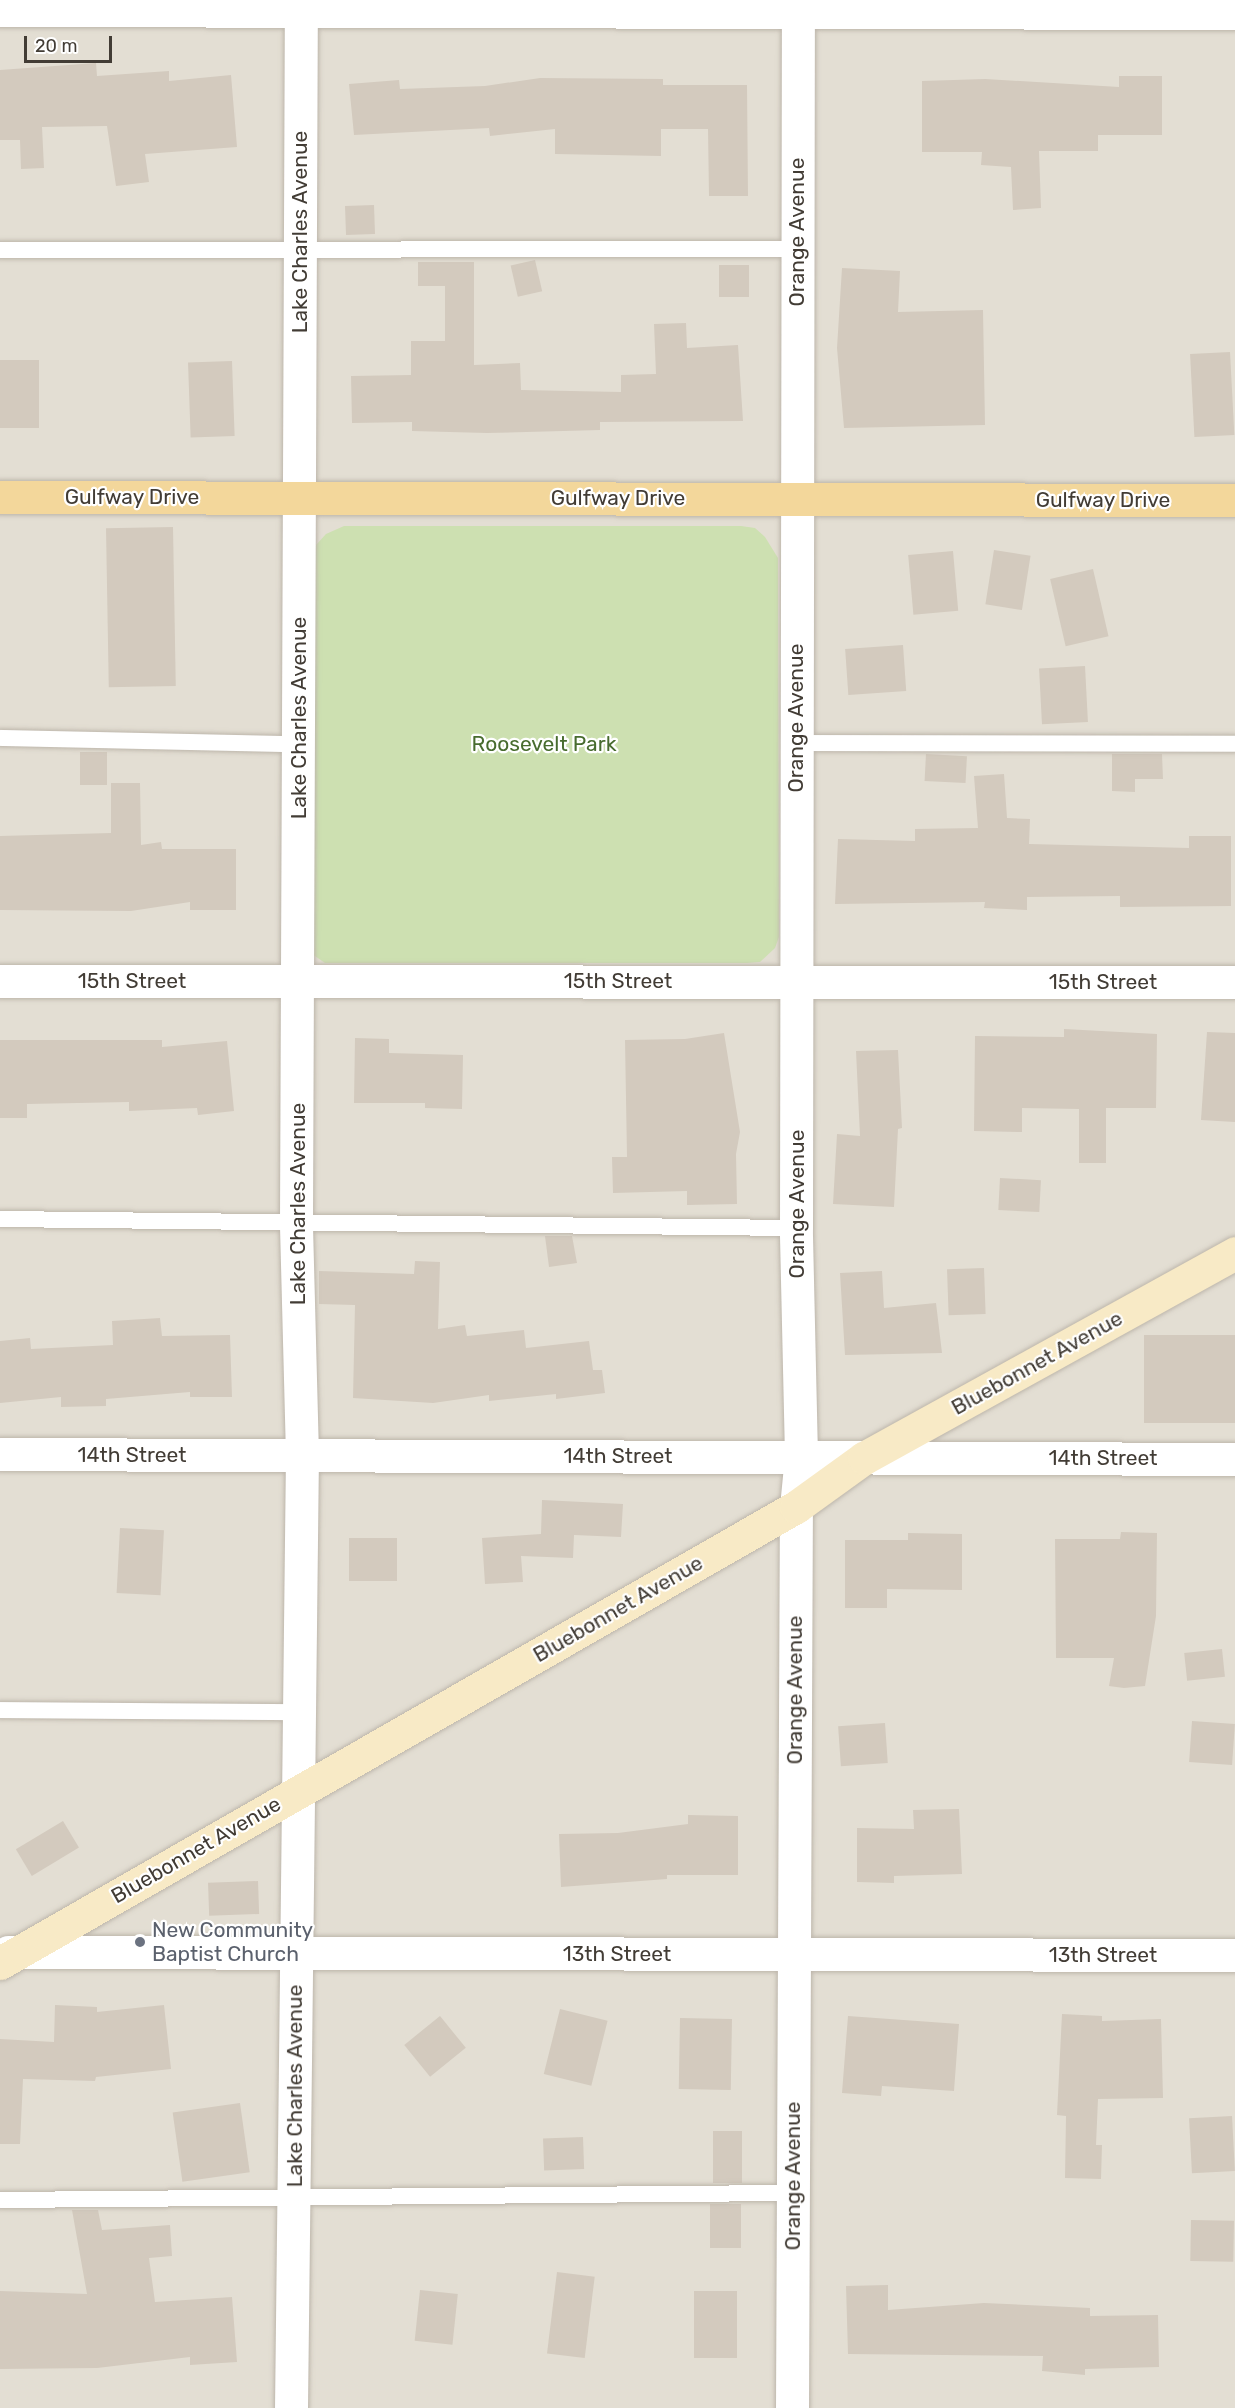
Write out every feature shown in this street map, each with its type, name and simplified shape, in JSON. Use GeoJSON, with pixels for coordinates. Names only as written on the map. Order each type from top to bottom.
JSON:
{"type":"FeatureCollection","features":[{"type":"Feature","properties":{"kind":"main road","name":"Gulfway Drive"},"geometry":{"type":"LineString","coordinates":[[0,497],[1235,500]]}},
{"type":"Feature","properties":{"kind":"street"},"geometry":{"type":"LineString","coordinates":[[0,10],[301,6],[798,6],[1235,13]]}},
{"type":"Feature","properties":{"kind":"street","name":"Lake Charles Avenue"},"geometry":{"type":"LineString","coordinates":[[291,2408],[295,2196],[296,1793],[302,1455],[296,1222],[301,6]]}},
{"type":"Feature","properties":{"kind":"street","name":"Orange Avenue"},"geometry":{"type":"LineString","coordinates":[[792,2408],[796,1507],[801,1456],[796,1228],[798,6]]}},
{"type":"Feature","properties":{"kind":"street","name":"15th Street"},"geometry":{"type":"LineString","coordinates":[[0,981],[1235,982]]}},
{"type":"Feature","properties":{"kind":"street","name":"Bluebonnet Avenue"},"geometry":{"type":"LineString","coordinates":[[7,1956],[796,1507],[864,1458],[1235,1253]]}},
{"type":"Feature","properties":{"kind":"street","name":"14th Street"},"geometry":{"type":"LineString","coordinates":[[0,1454],[1235,1459]]}},
{"type":"Feature","properties":{"kind":"street","name":"13th Street"},"geometry":{"type":"LineString","coordinates":[[7,1956],[296,1953],[1235,1955]]}},
{"type":"Feature","properties":{"kind":"lane"},"geometry":{"type":"LineString","coordinates":[[0,249],[797,249]]}},
{"type":"Feature","properties":{"kind":"lane"},"geometry":{"type":"LineString","coordinates":[[0,738],[298,744]]}},
{"type":"Feature","properties":{"kind":"lane"},"geometry":{"type":"LineString","coordinates":[[796,743],[1235,744]]}},
{"type":"Feature","properties":{"kind":"lane"},"geometry":{"type":"LineString","coordinates":[[0,1219],[796,1228]]}},
{"type":"Feature","properties":{"kind":"lane"},"geometry":{"type":"LineString","coordinates":[[0,1710],[297,1712]]}},
{"type":"Feature","properties":{"kind":"lane"},"geometry":{"type":"LineString","coordinates":[[0,2200],[793,2193]]}},
{"type":"Feature","properties":{"kind":"shaded area"},"geometry":{"type":"Polygon","coordinates":[[[0,0],[1235,0],[1235,2408],[0,2408],[0,0]]]}},
{"type":"Feature","properties":{"kind":"green space","name":"Roosevelt Park"},"geometry":{"type":"Polygon","coordinates":[[[344,526],[741,526],[755,528],[765,537],[778,558],[779,937],[775,948],[760,962],[747,963],[325,963],[312,954],[312,558],[316,545],[326,534],[344,526]]]}},
{"type":"Feature","properties":{"kind":"building"},"geometry":{"type":"Polygon","coordinates":[[[96,63],[97,76],[169,71],[169,81],[231,75],[237,147],[145,154],[149,182],[116,186],[107,126],[42,127],[44,168],[21,169],[20,140],[0,140],[0,70],[96,63]]]}},
{"type":"Feature","properties":{"kind":"building"},"geometry":{"type":"Polygon","coordinates":[[[1119,76],[1162,76],[1162,135],[1098,135],[1098,151],[1039,151],[1041,208],[1013,210],[1011,167],[981,165],[982,152],[922,152],[922,81],[985,79],[1119,87],[1119,76]]]}},
{"type":"Feature","properties":{"kind":"building"},"geometry":{"type":"Polygon","coordinates":[[[540,78],[663,79],[663,85],[747,85],[748,196],[709,196],[708,129],[661,129],[661,156],[555,154],[555,129],[490,136],[489,128],[354,135],[349,84],[399,80],[400,89],[485,86],[540,78]]]}},
{"type":"Feature","properties":{"kind":"building"},"geometry":{"type":"Polygon","coordinates":[[[374,205],[375,234],[346,235],[345,206],[374,205]]]}},
{"type":"Feature","properties":{"kind":"building"},"geometry":{"type":"Polygon","coordinates":[[[535,260],[542,291],[518,297],[511,266],[535,260]]]}},
{"type":"Feature","properties":{"kind":"building"},"geometry":{"type":"Polygon","coordinates":[[[418,262],[474,262],[474,365],[520,363],[521,390],[621,392],[621,375],[656,374],[654,324],[686,323],[687,348],[738,345],[743,421],[600,422],[600,430],[487,433],[412,431],[412,422],[352,423],[351,376],[411,375],[411,341],[445,341],[445,286],[418,286],[418,262]]]}},
{"type":"Feature","properties":{"kind":"building"},"geometry":{"type":"Polygon","coordinates":[[[719,265],[749,265],[749,297],[719,297],[719,265]]]}},
{"type":"Feature","properties":{"kind":"building"},"geometry":{"type":"Polygon","coordinates":[[[842,268],[900,271],[898,312],[983,310],[985,425],[844,428],[837,348],[842,268]]]}},
{"type":"Feature","properties":{"kind":"building"},"geometry":{"type":"Polygon","coordinates":[[[1230,352],[1234,435],[1194,437],[1190,354],[1230,352]]]}},
{"type":"Feature","properties":{"kind":"building"},"geometry":{"type":"Polygon","coordinates":[[[0,360],[39,360],[39,428],[0,428],[0,360]]]}},
{"type":"Feature","properties":{"kind":"building"},"geometry":{"type":"Polygon","coordinates":[[[232,361],[235,436],[191,437],[188,363],[232,361]]]}},
{"type":"Feature","properties":{"kind":"building"},"geometry":{"type":"Polygon","coordinates":[[[173,527],[176,686],[109,687],[106,528],[173,527]]]}},
{"type":"Feature","properties":{"kind":"building"},"geometry":{"type":"Polygon","coordinates":[[[994,550],[1031,556],[1022,610],[985,604],[994,550]]]}},
{"type":"Feature","properties":{"kind":"building"},"geometry":{"type":"Polygon","coordinates":[[[953,551],[958,611],[913,615],[908,555],[953,551]]]}},
{"type":"Feature","properties":{"kind":"building"},"geometry":{"type":"Polygon","coordinates":[[[1093,569],[1109,636],[1066,646],[1050,579],[1093,569]]]}},
{"type":"Feature","properties":{"kind":"building"},"geometry":{"type":"Polygon","coordinates":[[[903,645],[906,691],[848,695],[845,649],[903,645]]]}},
{"type":"Feature","properties":{"kind":"building"},"geometry":{"type":"Polygon","coordinates":[[[1085,666],[1088,722],[1042,724],[1039,668],[1085,666]]]}},
{"type":"Feature","properties":{"kind":"building"},"geometry":{"type":"Polygon","coordinates":[[[80,752],[107,752],[107,785],[80,785],[80,752]]]}},
{"type":"Feature","properties":{"kind":"building"},"geometry":{"type":"Polygon","coordinates":[[[926,754],[967,756],[966,783],[925,781],[926,754]]]}},
{"type":"Feature","properties":{"kind":"building"},"geometry":{"type":"Polygon","coordinates":[[[1112,754],[1162,754],[1163,779],[1135,779],[1135,792],[1112,791],[1112,754]]]}},
{"type":"Feature","properties":{"kind":"building"},"geometry":{"type":"Polygon","coordinates":[[[1004,774],[1007,818],[1030,819],[1029,844],[1189,848],[1189,836],[1231,836],[1231,906],[1120,907],[1120,896],[1027,897],[1027,910],[984,908],[985,902],[835,904],[838,839],[915,841],[915,829],[978,828],[974,776],[1004,774]]]}},
{"type":"Feature","properties":{"kind":"building"},"geometry":{"type":"Polygon","coordinates":[[[111,783],[140,783],[141,845],[161,842],[162,849],[236,849],[236,910],[190,910],[190,902],[131,911],[0,910],[0,836],[111,833],[111,783]]]}},
{"type":"Feature","properties":{"kind":"building"},"geometry":{"type":"Polygon","coordinates":[[[1064,1029],[1157,1034],[1156,1108],[1106,1108],[1106,1163],[1079,1163],[1079,1109],[1022,1108],[1022,1132],[974,1131],[975,1036],[1064,1037],[1064,1029]]]}},
{"type":"Feature","properties":{"kind":"building"},"geometry":{"type":"Polygon","coordinates":[[[1207,1032],[1235,1033],[1235,1122],[1201,1120],[1207,1032]]]}},
{"type":"Feature","properties":{"kind":"building"},"geometry":{"type":"Polygon","coordinates":[[[724,1033],[740,1132],[736,1154],[737,1204],[687,1205],[687,1191],[613,1193],[612,1157],[627,1157],[625,1040],[685,1039],[724,1033]]]}},
{"type":"Feature","properties":{"kind":"building"},"geometry":{"type":"Polygon","coordinates":[[[355,1038],[389,1039],[389,1053],[463,1055],[462,1109],[425,1108],[425,1103],[354,1103],[355,1038]]]}},
{"type":"Feature","properties":{"kind":"building"},"geometry":{"type":"Polygon","coordinates":[[[0,1040],[162,1040],[162,1047],[227,1041],[234,1111],[198,1115],[197,1108],[129,1111],[129,1102],[27,1104],[27,1118],[0,1118],[0,1040]]]}},
{"type":"Feature","properties":{"kind":"building"},"geometry":{"type":"Polygon","coordinates":[[[898,1050],[902,1128],[898,1129],[894,1207],[833,1204],[837,1134],[860,1136],[856,1051],[898,1050]]]}},
{"type":"Feature","properties":{"kind":"building"},"geometry":{"type":"Polygon","coordinates":[[[1000,1178],[1041,1180],[1039,1212],[998,1210],[1000,1178]]]}},
{"type":"Feature","properties":{"kind":"building"},"geometry":{"type":"Polygon","coordinates":[[[545,1236],[572,1236],[577,1263],[549,1267],[545,1236]]]}},
{"type":"Feature","properties":{"kind":"building"},"geometry":{"type":"Polygon","coordinates":[[[415,1261],[440,1262],[438,1329],[465,1325],[467,1336],[524,1330],[526,1348],[589,1341],[593,1370],[602,1370],[605,1393],[556,1399],[556,1394],[489,1401],[489,1395],[433,1403],[353,1398],[355,1305],[319,1304],[319,1271],[414,1274],[415,1261]]]}},
{"type":"Feature","properties":{"kind":"building"},"geometry":{"type":"Polygon","coordinates":[[[984,1268],[986,1314],[949,1315],[947,1269],[984,1268]]]}},
{"type":"Feature","properties":{"kind":"building"},"geometry":{"type":"Polygon","coordinates":[[[882,1271],[884,1308],[936,1303],[942,1353],[845,1355],[840,1273],[882,1271]]]}},
{"type":"Feature","properties":{"kind":"building"},"geometry":{"type":"Polygon","coordinates":[[[160,1318],[162,1336],[230,1335],[232,1397],[190,1397],[190,1392],[106,1399],[106,1406],[61,1407],[61,1397],[0,1403],[0,1341],[30,1338],[31,1349],[113,1345],[112,1321],[160,1318]]]}},
{"type":"Feature","properties":{"kind":"building"},"geometry":{"type":"Polygon","coordinates":[[[1144,1335],[1235,1335],[1235,1423],[1144,1423],[1144,1335]]]}},
{"type":"Feature","properties":{"kind":"building"},"geometry":{"type":"Polygon","coordinates":[[[542,1500],[623,1504],[621,1537],[574,1535],[573,1558],[521,1556],[523,1582],[485,1584],[482,1538],[541,1534],[542,1500]]]}},
{"type":"Feature","properties":{"kind":"building"},"geometry":{"type":"Polygon","coordinates":[[[120,1528],[164,1530],[161,1595],[117,1593],[120,1528]]]}},
{"type":"Feature","properties":{"kind":"building"},"geometry":{"type":"Polygon","coordinates":[[[1121,1532],[1157,1533],[1156,1616],[1145,1686],[1124,1688],[1109,1686],[1114,1658],[1056,1658],[1055,1539],[1120,1539],[1121,1532]]]}},
{"type":"Feature","properties":{"kind":"building"},"geometry":{"type":"Polygon","coordinates":[[[908,1533],[962,1534],[962,1590],[887,1589],[887,1608],[845,1608],[845,1540],[908,1540],[908,1533]]]}},
{"type":"Feature","properties":{"kind":"building"},"geometry":{"type":"Polygon","coordinates":[[[349,1538],[397,1538],[397,1581],[349,1581],[349,1538]]]}},
{"type":"Feature","properties":{"kind":"building"},"geometry":{"type":"Polygon","coordinates":[[[1222,1649],[1225,1677],[1187,1681],[1184,1653],[1222,1649]]]}},
{"type":"Feature","properties":{"kind":"building"},"geometry":{"type":"Polygon","coordinates":[[[1192,1721],[1235,1724],[1232,1765],[1189,1762],[1192,1721]]]}},
{"type":"Feature","properties":{"kind":"building"},"geometry":{"type":"Polygon","coordinates":[[[885,1723],[888,1763],[841,1766],[838,1726],[885,1723]]]}},
{"type":"Feature","properties":{"kind":"building"},"geometry":{"type":"Polygon","coordinates":[[[959,1809],[962,1874],[894,1876],[894,1883],[857,1882],[857,1828],[914,1829],[913,1810],[959,1809]]]}},
{"type":"Feature","properties":{"kind":"building"},"geometry":{"type":"Polygon","coordinates":[[[688,1815],[738,1816],[738,1875],[667,1875],[667,1879],[561,1887],[559,1834],[618,1833],[688,1824],[688,1815]]]}},
{"type":"Feature","properties":{"kind":"building"},"geometry":{"type":"Polygon","coordinates":[[[63,1821],[79,1848],[32,1876],[16,1849],[63,1821]]]}},
{"type":"Feature","properties":{"kind":"building"},"geometry":{"type":"Polygon","coordinates":[[[258,1881],[259,1914],[209,1916],[208,1883],[258,1881]]]}},
{"type":"Feature","properties":{"kind":"building"},"geometry":{"type":"Polygon","coordinates":[[[55,2005],[97,2007],[97,2012],[164,2005],[171,2069],[96,2077],[95,2081],[23,2079],[20,2144],[0,2144],[0,2039],[54,2042],[55,2005]]]}},
{"type":"Feature","properties":{"kind":"building"},"geometry":{"type":"Polygon","coordinates":[[[560,2009],[608,2021],[591,2086],[544,2074],[560,2009]]]}},
{"type":"Feature","properties":{"kind":"building"},"geometry":{"type":"Polygon","coordinates":[[[1062,2014],[1102,2016],[1102,2021],[1161,2019],[1163,2098],[1098,2099],[1096,2145],[1102,2145],[1101,2179],[1065,2178],[1066,2116],[1057,2115],[1062,2014]]]}},
{"type":"Feature","properties":{"kind":"building"},"geometry":{"type":"Polygon","coordinates":[[[440,2016],[466,2048],[430,2077],[404,2045],[440,2016]]]}},
{"type":"Feature","properties":{"kind":"building"},"geometry":{"type":"Polygon","coordinates":[[[848,2016],[959,2024],[954,2091],[882,2086],[881,2096],[842,2093],[848,2016]]]}},
{"type":"Feature","properties":{"kind":"building"},"geometry":{"type":"Polygon","coordinates":[[[680,2018],[732,2019],[731,2090],[679,2089],[680,2018]]]}},
{"type":"Feature","properties":{"kind":"building"},"geometry":{"type":"Polygon","coordinates":[[[240,2103],[250,2172],[182,2182],[173,2112],[240,2103]]]}},
{"type":"Feature","properties":{"kind":"building"},"geometry":{"type":"Polygon","coordinates":[[[1232,2116],[1235,2171],[1192,2173],[1189,2118],[1232,2116]]]}},
{"type":"Feature","properties":{"kind":"building"},"geometry":{"type":"Polygon","coordinates":[[[713,2131],[742,2131],[742,2183],[713,2183],[713,2131]]]}},
{"type":"Feature","properties":{"kind":"building"},"geometry":{"type":"Polygon","coordinates":[[[583,2137],[584,2169],[544,2170],[543,2138],[583,2137]]]}},
{"type":"Feature","properties":{"kind":"building"},"geometry":{"type":"Polygon","coordinates":[[[710,2204],[741,2204],[741,2248],[710,2248],[710,2204]]]}},
{"type":"Feature","properties":{"kind":"building"},"geometry":{"type":"Polygon","coordinates":[[[72,2210],[98,2210],[102,2230],[170,2225],[172,2256],[149,2258],[155,2302],[232,2297],[237,2362],[190,2365],[190,2357],[97,2368],[0,2369],[0,2291],[87,2294],[72,2210]]]}},
{"type":"Feature","properties":{"kind":"building"},"geometry":{"type":"Polygon","coordinates":[[[1191,2220],[1234,2221],[1233,2262],[1190,2261],[1191,2220]]]}},
{"type":"Feature","properties":{"kind":"building"},"geometry":{"type":"Polygon","coordinates":[[[557,2272],[595,2277],[585,2358],[547,2353],[557,2272]]]}},
{"type":"Feature","properties":{"kind":"building"},"geometry":{"type":"Polygon","coordinates":[[[888,2285],[888,2310],[984,2303],[1090,2308],[1090,2316],[1158,2315],[1159,2367],[1085,2369],[1085,2375],[1042,2371],[1043,2356],[848,2354],[846,2286],[888,2285]]]}},
{"type":"Feature","properties":{"kind":"building"},"geometry":{"type":"Polygon","coordinates":[[[420,2290],[458,2294],[452,2345],[415,2341],[420,2290]]]}},
{"type":"Feature","properties":{"kind":"building"},"geometry":{"type":"Polygon","coordinates":[[[694,2291],[737,2291],[737,2358],[694,2358],[694,2291]]]}},
{"type":"Feature","properties":{"kind":"place","name":"New Community Baptist Church"},"geometry":{"type":"Point","coordinates":[140,1942]}}]}
